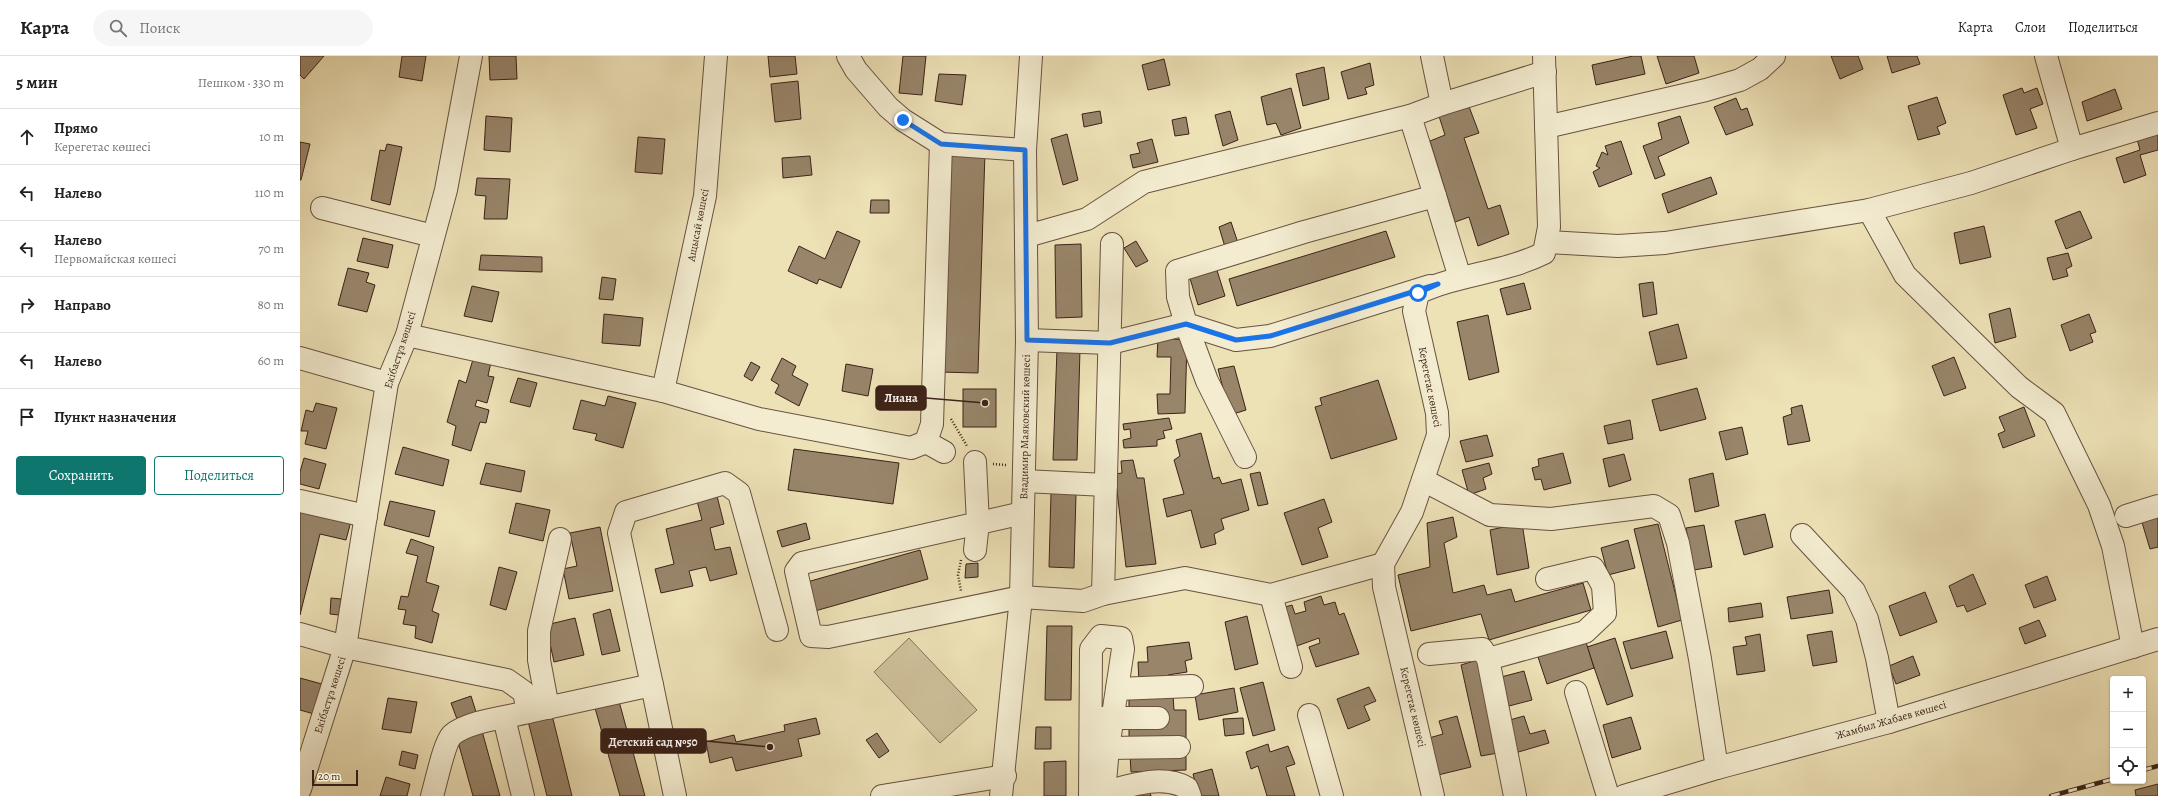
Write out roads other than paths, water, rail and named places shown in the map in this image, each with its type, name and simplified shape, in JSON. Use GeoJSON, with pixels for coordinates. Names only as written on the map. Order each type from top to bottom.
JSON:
{"type":"FeatureCollection","features":[{"type":"Feature","properties":{"kind":"street","name":"Екібастұз көшесі"},"geometry":{"type":"LineString","coordinates":[[300,789],[345,647],[387,383],[407,335],[446,190],[471,56]]}},
{"type":"Feature","properties":{"kind":"street","name":"Ащысай көшесі"},"geometry":{"type":"LineString","coordinates":[[663,391],[705,196],[716,56]]}},
{"type":"Feature","properties":{"kind":"street"},"geometry":{"type":"LineString","coordinates":[[848,56],[856,70],[888,107],[903,120],[941,144],[1025,150]]}},
{"type":"Feature","properties":{"kind":"street","name":"Владимир Маяковский көшесі"},"geometry":{"type":"LineString","coordinates":[[1003,786],[1022,597],[1027,340],[1025,150],[1031,56]]}},
{"type":"Feature","properties":{"kind":"street"},"geometry":{"type":"LineString","coordinates":[[1432,56],[1442,104]]}},
{"type":"Feature","properties":{"kind":"street"},"geometry":{"type":"LineString","coordinates":[[1546,127],[1706,90],[1740,80],[1760,69],[1774,56]]}},
{"type":"Feature","properties":{"kind":"street"},"geometry":{"type":"LineString","coordinates":[[2046,56],[2072,149]]}},
{"type":"Feature","properties":{"kind":"street"},"geometry":{"type":"LineString","coordinates":[[1027,236],[1087,219],[1144,182],[1410,116],[1545,64],[1548,242],[1618,246],[1665,243],[1869,210],[1971,183],[2072,149],[2158,123]]}},
{"type":"Feature","properties":{"kind":"street"},"geometry":{"type":"LineString","coordinates":[[1410,116],[1460,278]]}},
{"type":"Feature","properties":{"kind":"street"},"geometry":{"type":"LineString","coordinates":[[407,335],[663,391],[760,419],[911,448],[935,447],[932,424],[941,144]]}},
{"type":"Feature","properties":{"kind":"street"},"geometry":{"type":"LineString","coordinates":[[1245,457],[1206,380],[1178,297],[1177,272],[1304,232],[1435,196]]}},
{"type":"Feature","properties":{"kind":"street"},"geometry":{"type":"LineString","coordinates":[[322,208],[433,236]]}},
{"type":"Feature","properties":{"kind":"street"},"geometry":{"type":"LineString","coordinates":[[1869,210],[1905,275],[2019,387],[2054,413],[2099,505],[2113,546],[2133,647]]}},
{"type":"Feature","properties":{"kind":"street","name":"Керегетас көшесі"},"geometry":{"type":"LineString","coordinates":[[1433,796],[1384,587],[1383,564],[1412,512],[1438,435],[1437,413],[1414,311],[1418,293],[1438,284],[1524,263],[1544,253],[1548,242]]}},
{"type":"Feature","properties":{"kind":"street"},"geometry":{"type":"LineString","coordinates":[[1103,594],[1112,244]]}},
{"type":"Feature","properties":{"kind":"street"},"geometry":{"type":"LineString","coordinates":[[1027,340],[1110,343],[1186,324],[1236,340],[1270,336],[1438,284]]}},
{"type":"Feature","properties":{"kind":"street"},"geometry":{"type":"LineString","coordinates":[[300,358],[387,383]]}},
{"type":"Feature","properties":{"kind":"street"},"geometry":{"type":"LineString","coordinates":[[975,462],[978,523],[975,550]]}},
{"type":"Feature","properties":{"kind":"street"},"geometry":{"type":"LineString","coordinates":[[1423,480],[1490,515],[1551,519],[1654,506],[1669,516],[1679,550],[1700,659],[1717,768]]}},
{"type":"Feature","properties":{"kind":"street"},"geometry":{"type":"LineString","coordinates":[[1024,481],[1106,485]]}},
{"type":"Feature","properties":{"kind":"street"},"geometry":{"type":"LineString","coordinates":[[675,796],[619,533],[626,512],[725,483],[739,493],[777,630]]}},
{"type":"Feature","properties":{"kind":"street"},"geometry":{"type":"LineString","coordinates":[[300,501],[366,516]]}},
{"type":"Feature","properties":{"kind":"street"},"geometry":{"type":"LineString","coordinates":[[2126,516],[2158,506]]}},
{"type":"Feature","properties":{"kind":"street"},"geometry":{"type":"LineString","coordinates":[[1023,513],[802,564],[796,571],[811,636],[828,637],[1022,597],[1083,601],[1103,594],[1184,578],[1271,595],[1383,564]]}},
{"type":"Feature","properties":{"kind":"street"},"geometry":{"type":"LineString","coordinates":[[1802,535],[1854,591],[1867,619],[1877,658],[1889,722]]}},
{"type":"Feature","properties":{"kind":"street"},"geometry":{"type":"LineString","coordinates":[[538,710],[539,631],[560,539]]}},
{"type":"Feature","properties":{"kind":"street"},"geometry":{"type":"LineString","coordinates":[[1488,659],[1585,632],[1605,613],[1603,586],[1593,568],[1547,579]]}},
{"type":"Feature","properties":{"kind":"street"},"geometry":{"type":"LineString","coordinates":[[1271,595],[1291,667]]}},
{"type":"Feature","properties":{"kind":"street","name":"Екібастұз көшесі"},"geometry":{"type":"LineString","coordinates":[[300,634],[345,647]]}},
{"type":"Feature","properties":{"kind":"street"},"geometry":{"type":"LineString","coordinates":[[1101,636],[1121,638],[1123,649],[1113,718],[1108,748],[1095,795],[1090,718],[1091,648],[1101,636]]}},
{"type":"Feature","properties":{"kind":"street","name":"Жамбыл Жабаев көшесі"},"geometry":{"type":"LineString","coordinates":[[1624,796],[1666,791],[1717,768],[1889,722],[2158,640]]}},
{"type":"Feature","properties":{"kind":"street"},"geometry":{"type":"LineString","coordinates":[[345,647],[507,680],[524,692],[538,710]]}},
{"type":"Feature","properties":{"kind":"street"},"geometry":{"type":"LineString","coordinates":[[1429,654],[1482,649],[1488,659],[1515,796]]}},
{"type":"Feature","properties":{"kind":"street"},"geometry":{"type":"LineString","coordinates":[[432,796],[444,753],[452,736],[469,726],[652,685]]}},
{"type":"Feature","properties":{"kind":"street"},"geometry":{"type":"LineString","coordinates":[[1117,689],[1192,686]]}},
{"type":"Feature","properties":{"kind":"street"},"geometry":{"type":"LineString","coordinates":[[1576,692],[1608,796]]}},
{"type":"Feature","properties":{"kind":"street"},"geometry":{"type":"LineString","coordinates":[[1309,715],[1332,796]]}},
{"type":"Feature","properties":{"kind":"street"},"geometry":{"type":"LineString","coordinates":[[504,718],[523,796]]}},
{"type":"Feature","properties":{"kind":"street"},"geometry":{"type":"LineString","coordinates":[[1090,718],[1158,718]]}},
{"type":"Feature","properties":{"kind":"street"},"geometry":{"type":"LineString","coordinates":[[1108,748],[1179,746]]}},
{"type":"Feature","properties":{"kind":"street"},"geometry":{"type":"LineString","coordinates":[[1095,795],[1153,781],[1177,782],[1187,788],[1190,796]]}},
{"type":"Feature","properties":{"kind":"street"},"geometry":{"type":"LineString","coordinates":[[882,796],[1003,786]]}},
{"type":"Feature","properties":{"kind":"railway"},"geometry":{"type":"LineString","coordinates":[[2146,769],[2158,766]]}},
{"type":"Feature","properties":{"kind":"railway"},"geometry":{"type":"LineString","coordinates":[[2051,796],[2110,780]]}},
{"type":"Feature","properties":{"kind":"place","name":"Лиана"},"geometry":{"type":"Point","coordinates":[985,403]}},
{"type":"Feature","properties":{"kind":"place","name":"Детский сад №50"},"geometry":{"type":"Point","coordinates":[770,747]}}]}
